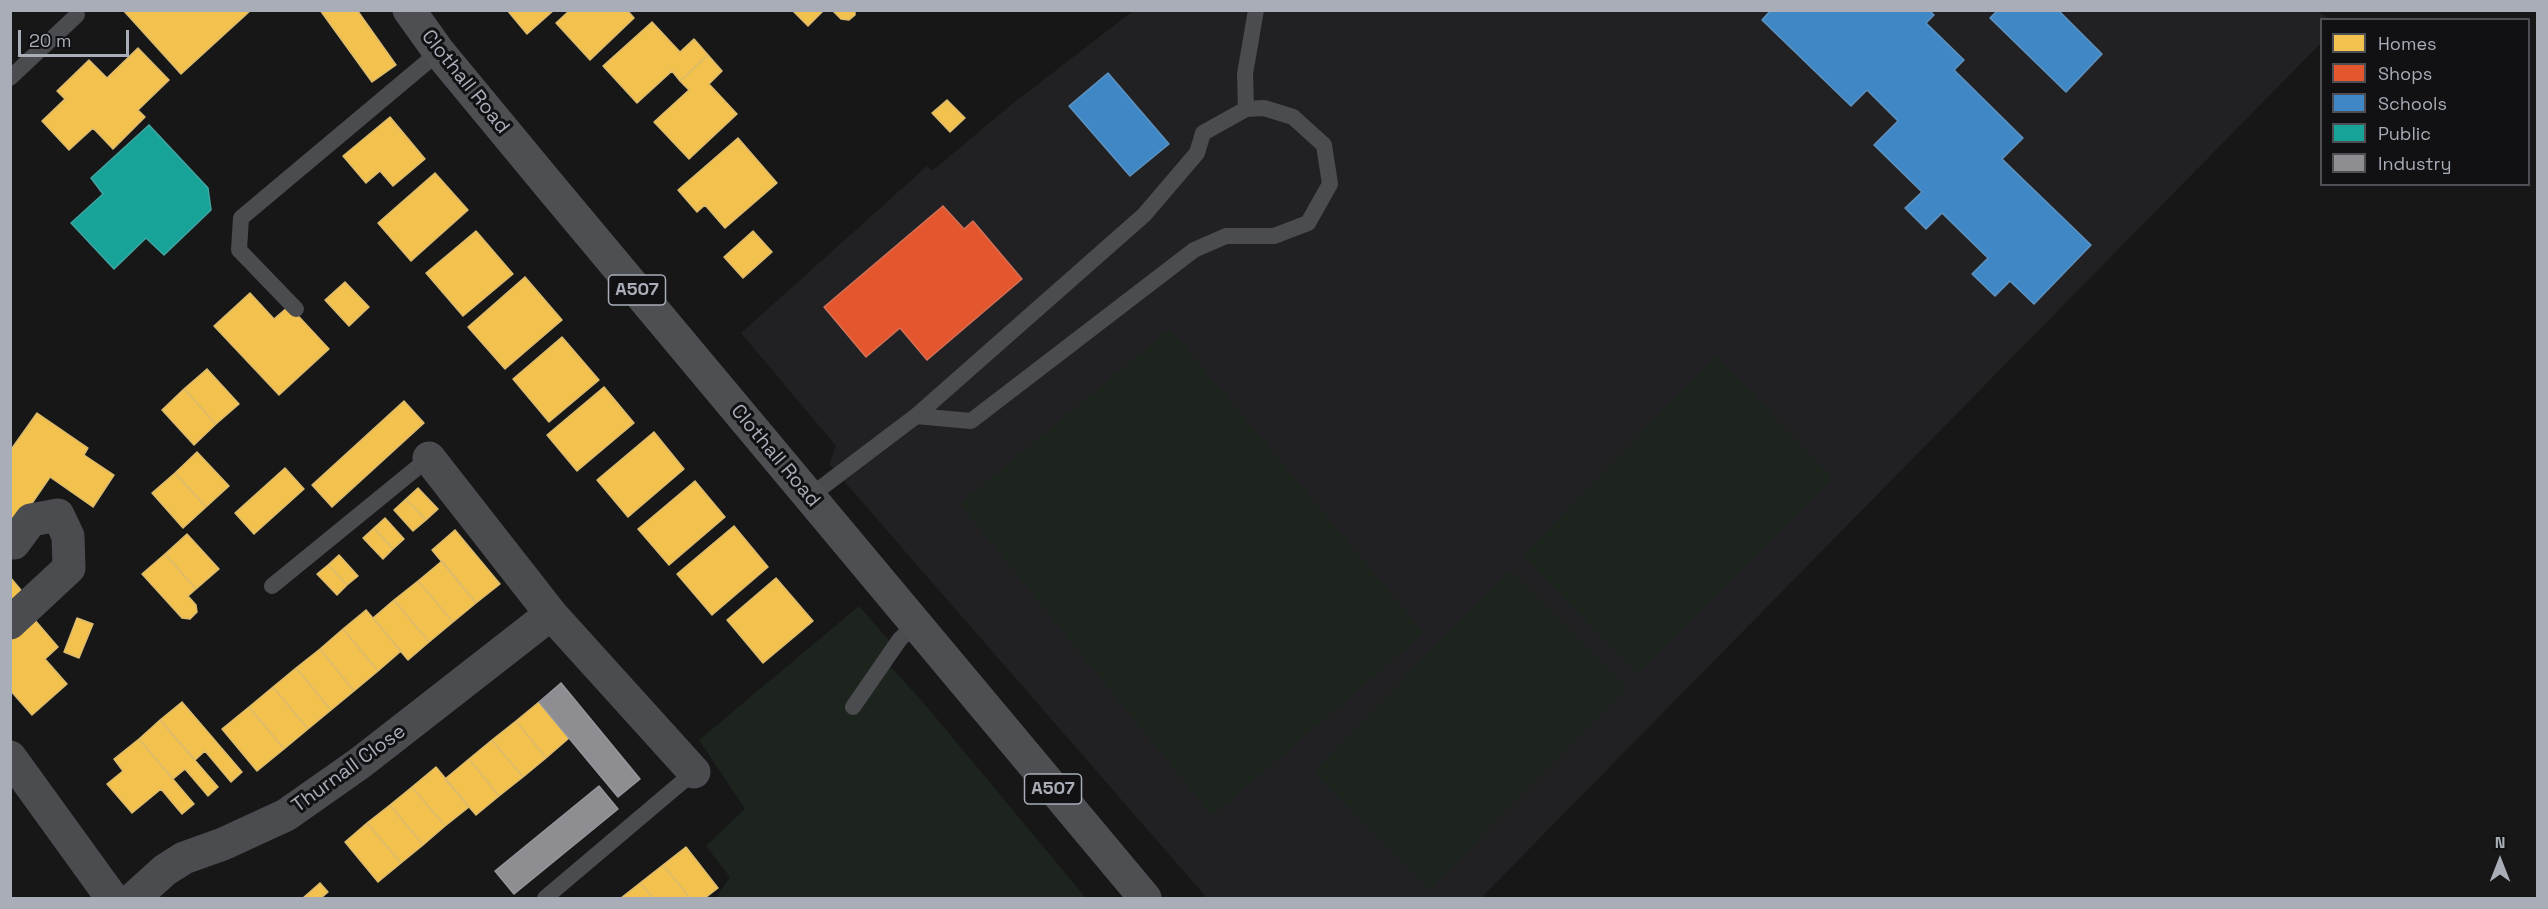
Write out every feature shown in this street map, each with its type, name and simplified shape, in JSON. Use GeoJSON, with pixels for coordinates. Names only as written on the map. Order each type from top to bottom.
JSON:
{"type":"FeatureCollection","features":[{"type":"Feature","properties":{"kind":"main road","name":"Clothall Road"},"geometry":{"type":"LineString","coordinates":[[409,10],[439,52],[1145,898]]}},
{"type":"Feature","properties":{"kind":"street"},"geometry":{"type":"LineString","coordinates":[[429,458],[551,614],[694,772]]}},
{"type":"Feature","properties":{"kind":"street"},"geometry":{"type":"LineString","coordinates":[[10,623],[69,568],[68,536],[58,515],[31,520],[14,543]]}},
{"type":"Feature","properties":{"kind":"street","name":"Thurnall Close"},"geometry":{"type":"LineString","coordinates":[[134,898],[165,870],[184,858],[231,841],[286,815],[360,762],[551,614]]}},
{"type":"Feature","properties":{"kind":"street"},"geometry":{"type":"LineString","coordinates":[[10,757],[112,898]]}},
{"type":"Feature","properties":{"kind":"lane"},"geometry":{"type":"LineString","coordinates":[[1246,109],[1245,74],[1256,10]]}},
{"type":"Feature","properties":{"kind":"lane"},"geometry":{"type":"LineString","coordinates":[[10,78],[77,15]]}},
{"type":"Feature","properties":{"kind":"lane"},"geometry":{"type":"LineString","coordinates":[[296,309],[239,250],[241,218],[439,52]]}},
{"type":"Feature","properties":{"kind":"lane"},"geometry":{"type":"LineString","coordinates":[[809,498],[916,416],[1144,215],[1197,153],[1203,134],[1246,109],[1264,108],[1293,117],[1324,145],[1330,184],[1308,223],[1274,236],[1226,236],[1194,250],[971,421],[916,416]]}},
{"type":"Feature","properties":{"kind":"lane"},"geometry":{"type":"LineString","coordinates":[[272,586],[429,458]]}},
{"type":"Feature","properties":{"kind":"lane"},"geometry":{"type":"LineString","coordinates":[[853,706],[900,639],[915,625]]}},
{"type":"Feature","properties":{"kind":"lane"},"geometry":{"type":"LineString","coordinates":[[545,898],[694,772]]}},
{"type":"Feature","properties":{"kind":"shaded area"},"geometry":{"type":"Polygon","coordinates":[[[2315,10],[2328,18],[2320,18],[2320,44],[1481,898],[1207,898],[829,464],[836,446],[741,333],[927,166],[932,171],[1012,104],[1133,11],[2315,10]]]}},
{"type":"Feature","properties":{"kind":"shaded area"},"geometry":{"type":"Polygon","coordinates":[[[1170,329],[1424,633],[1212,816],[960,504],[1170,329]]]}},
{"type":"Feature","properties":{"kind":"shaded area"},"geometry":{"type":"Polygon","coordinates":[[[1716,356],[1832,478],[1638,674],[1523,556],[1716,356]]]}},
{"type":"Feature","properties":{"kind":"shaded area"},"geometry":{"type":"Polygon","coordinates":[[[1510,569],[1627,688],[1429,889],[1314,772],[1510,569]]]}},
{"type":"Feature","properties":{"kind":"shaded area"},"geometry":{"type":"Polygon","coordinates":[[[859,606],[892,644],[883,659],[922,701],[1086,898],[716,898],[730,877],[706,846],[745,809],[699,740],[859,606]]]}},
{"type":"Feature","properties":{"kind":"building: Homes"},"geometry":{"type":"Polygon","coordinates":[[[123,10],[251,10],[181,74],[123,10]]]}},
{"type":"Feature","properties":{"kind":"building: Homes"},"geometry":{"type":"Polygon","coordinates":[[[320,10],[357,10],[396,65],[372,82],[320,10]]]}},
{"type":"Feature","properties":{"kind":"building: Homes"},"geometry":{"type":"Polygon","coordinates":[[[507,10],[554,10],[527,34],[507,10]]]}},
{"type":"Feature","properties":{"kind":"building: Homes"},"geometry":{"type":"Polygon","coordinates":[[[570,10],[627,10],[634,18],[590,60],[556,23],[570,10]]]}},
{"type":"Feature","properties":{"kind":"building: Homes"},"geometry":{"type":"Polygon","coordinates":[[[792,10],[824,10],[808,26],[792,10]]]}},
{"type":"Feature","properties":{"kind":"building: Homes"},"geometry":{"type":"Polygon","coordinates":[[[832,10],[855,10],[855,15],[849,20],[841,19],[832,10]]]}},
{"type":"Feature","properties":{"kind":"building: Homes"},"geometry":{"type":"Polygon","coordinates":[[[652,22],[680,52],[694,39],[708,55],[680,81],[672,71],[637,103],[603,66],[652,22]]]}},
{"type":"Feature","properties":{"kind":"building: Homes"},"geometry":{"type":"Polygon","coordinates":[[[138,48],[169,80],[138,110],[145,117],[113,149],[93,128],[69,150],[42,121],[65,99],[57,91],[89,60],[107,78],[138,48]]]}},
{"type":"Feature","properties":{"kind":"building: Homes"},"geometry":{"type":"Polygon","coordinates":[[[708,55],[722,71],[709,84],[737,114],[689,159],[654,122],[689,90],[680,81],[708,55]]]}},
{"type":"Feature","properties":{"kind":"building: Homes"},"geometry":{"type":"Polygon","coordinates":[[[947,100],[965,118],[950,132],[932,113],[947,100]]]}},
{"type":"Feature","properties":{"kind":"building: Homes"},"geometry":{"type":"Polygon","coordinates":[[[390,117],[425,159],[393,186],[380,171],[366,183],[343,156],[390,117]]]}},
{"type":"Feature","properties":{"kind":"building: Homes"},"geometry":{"type":"Polygon","coordinates":[[[738,138],[777,183],[725,228],[705,205],[697,212],[678,190],[738,138]]]}},
{"type":"Feature","properties":{"kind":"building: Homes"},"geometry":{"type":"Polygon","coordinates":[[[435,173],[468,210],[411,261],[378,223],[435,173]]]}},
{"type":"Feature","properties":{"kind":"building: Homes"},"geometry":{"type":"Polygon","coordinates":[[[476,231],[513,274],[463,316],[426,273],[476,231]]]}},
{"type":"Feature","properties":{"kind":"building: Homes"},"geometry":{"type":"Polygon","coordinates":[[[753,231],[772,252],[743,278],[724,257],[753,231]]]}},
{"type":"Feature","properties":{"kind":"building: Homes"},"geometry":{"type":"Polygon","coordinates":[[[525,277],[562,320],[505,369],[468,327],[525,277]]]}},
{"type":"Feature","properties":{"kind":"building: Homes"},"geometry":{"type":"Polygon","coordinates":[[[345,282],[369,307],[349,326],[325,300],[345,282]]]}},
{"type":"Feature","properties":{"kind":"building: Homes"},"geometry":{"type":"Polygon","coordinates":[[[250,293],[274,319],[289,306],[329,349],[279,395],[214,326],[250,293]]]}},
{"type":"Feature","properties":{"kind":"building: Homes"},"geometry":{"type":"Polygon","coordinates":[[[562,337],[599,380],[549,422],[513,379],[562,337]]]}},
{"type":"Feature","properties":{"kind":"building: Homes"},"geometry":{"type":"Polygon","coordinates":[[[207,369],[239,404],[216,424],[184,389],[207,369]]]}},
{"type":"Feature","properties":{"kind":"building: Homes"},"geometry":{"type":"Polygon","coordinates":[[[604,387],[634,423],[577,471],[547,435],[604,387]]]}},
{"type":"Feature","properties":{"kind":"building: Homes"},"geometry":{"type":"Polygon","coordinates":[[[184,389],[216,424],[194,445],[162,410],[184,389]]]}},
{"type":"Feature","properties":{"kind":"building: Homes"},"geometry":{"type":"Polygon","coordinates":[[[404,401],[424,423],[332,507],[312,485],[404,401]]]}},
{"type":"Feature","properties":{"kind":"building: Homes"},"geometry":{"type":"Polygon","coordinates":[[[37,413],[88,448],[84,455],[114,475],[93,507],[50,477],[13,531],[10,529],[10,451],[37,413]]]}},
{"type":"Feature","properties":{"kind":"building: Homes"},"geometry":{"type":"Polygon","coordinates":[[[654,432],[684,469],[628,517],[597,480],[654,432]]]}},
{"type":"Feature","properties":{"kind":"building: Homes"},"geometry":{"type":"Polygon","coordinates":[[[197,452],[229,486],[206,507],[175,473],[197,452]]]}},
{"type":"Feature","properties":{"kind":"building: Homes"},"geometry":{"type":"Polygon","coordinates":[[[285,468],[304,489],[254,534],[235,513],[285,468]]]}},
{"type":"Feature","properties":{"kind":"building: Homes"},"geometry":{"type":"Polygon","coordinates":[[[175,473],[206,507],[183,528],[152,493],[175,473]]]}},
{"type":"Feature","properties":{"kind":"building: Homes"},"geometry":{"type":"Polygon","coordinates":[[[695,481],[725,517],[669,565],[638,529],[695,481]]]}},
{"type":"Feature","properties":{"kind":"building: Homes"},"geometry":{"type":"Polygon","coordinates":[[[418,488],[438,509],[426,520],[406,499],[418,488]]]}},
{"type":"Feature","properties":{"kind":"building: Homes"},"geometry":{"type":"Polygon","coordinates":[[[406,499],[426,520],[413,531],[394,510],[406,499]]]}},
{"type":"Feature","properties":{"kind":"building: Homes"},"geometry":{"type":"Polygon","coordinates":[[[385,518],[404,539],[393,549],[374,528],[385,518]]]}},
{"type":"Feature","properties":{"kind":"building: Homes"},"geometry":{"type":"Polygon","coordinates":[[[734,526],[768,567],[712,615],[677,574],[734,526]]]}},
{"type":"Feature","properties":{"kind":"building: Homes"},"geometry":{"type":"Polygon","coordinates":[[[374,528],[393,549],[383,559],[363,538],[374,528]]]}},
{"type":"Feature","properties":{"kind":"building: Homes"},"geometry":{"type":"Polygon","coordinates":[[[455,530],[500,584],[476,603],[432,550],[455,530]]]}},
{"type":"Feature","properties":{"kind":"building: Homes"},"geometry":{"type":"Polygon","coordinates":[[[187,534],[219,569],[196,589],[165,554],[187,534]]]}},
{"type":"Feature","properties":{"kind":"building: Homes"},"geometry":{"type":"Polygon","coordinates":[[[165,554],[196,589],[188,596],[196,605],[197,612],[190,619],[182,618],[142,574],[165,554]]]}},
{"type":"Feature","properties":{"kind":"building: Homes"},"geometry":{"type":"Polygon","coordinates":[[[339,555],[358,576],[347,585],[328,565],[339,555]]]}},
{"type":"Feature","properties":{"kind":"building: Homes"},"geometry":{"type":"Polygon","coordinates":[[[442,561],[476,603],[453,622],[418,581],[442,561]]]}},
{"type":"Feature","properties":{"kind":"building: Homes"},"geometry":{"type":"Polygon","coordinates":[[[328,565],[347,585],[337,595],[317,574],[328,565]]]}},
{"type":"Feature","properties":{"kind":"building: Homes"},"geometry":{"type":"Polygon","coordinates":[[[10,577],[25,595],[10,607],[10,577]]]}},
{"type":"Feature","properties":{"kind":"building: Homes"},"geometry":{"type":"Polygon","coordinates":[[[776,578],[813,621],[763,663],[727,620],[776,578]]]}},
{"type":"Feature","properties":{"kind":"building: Homes"},"geometry":{"type":"Polygon","coordinates":[[[418,581],[453,622],[429,642],[394,600],[418,581]]]}},
{"type":"Feature","properties":{"kind":"building: Homes"},"geometry":{"type":"Polygon","coordinates":[[[394,600],[429,642],[408,660],[373,618],[394,600]]]}},
{"type":"Feature","properties":{"kind":"building: Homes"},"geometry":{"type":"Polygon","coordinates":[[[366,610],[401,651],[378,671],[343,629],[366,610]]]}},
{"type":"Feature","properties":{"kind":"building: Homes"},"geometry":{"type":"Polygon","coordinates":[[[77,618],[93,624],[79,658],[64,652],[77,618]]]}},
{"type":"Feature","properties":{"kind":"building: Homes"},"geometry":{"type":"Polygon","coordinates":[[[34,619],[58,647],[45,659],[67,684],[32,715],[10,690],[10,639],[34,619]]]}},
{"type":"Feature","properties":{"kind":"building: Homes"},"geometry":{"type":"Polygon","coordinates":[[[343,629],[378,671],[354,691],[320,649],[343,629]]]}},
{"type":"Feature","properties":{"kind":"building: Homes"},"geometry":{"type":"Polygon","coordinates":[[[320,649],[354,691],[331,710],[296,668],[320,649]]]}},
{"type":"Feature","properties":{"kind":"building: Homes"},"geometry":{"type":"Polygon","coordinates":[[[296,668],[331,710],[308,729],[273,687],[296,668]]]}},
{"type":"Feature","properties":{"kind":"building: Homes"},"geometry":{"type":"Polygon","coordinates":[[[273,687],[308,729],[284,749],[249,707],[273,687]]]}},
{"type":"Feature","properties":{"kind":"building: Homes"},"geometry":{"type":"Polygon","coordinates":[[[182,702],[242,772],[231,782],[205,751],[195,760],[160,720],[182,702]]]}},
{"type":"Feature","properties":{"kind":"building: Homes"},"geometry":{"type":"Polygon","coordinates":[[[539,702],[569,738],[546,758],[516,721],[539,702]]]}},
{"type":"Feature","properties":{"kind":"building: Homes"},"geometry":{"type":"Polygon","coordinates":[[[249,707],[284,749],[257,771],[222,729],[249,707]]]}},
{"type":"Feature","properties":{"kind":"building: Homes"},"geometry":{"type":"Polygon","coordinates":[[[160,720],[218,787],[208,796],[185,769],[173,779],[139,739],[160,720]]]}},
{"type":"Feature","properties":{"kind":"building: Homes"},"geometry":{"type":"Polygon","coordinates":[[[516,721],[546,758],[523,777],[492,740],[516,721]]]}},
{"type":"Feature","properties":{"kind":"building: Homes"},"geometry":{"type":"Polygon","coordinates":[[[139,739],[194,804],[182,814],[161,789],[132,813],[107,784],[123,771],[114,759],[139,739]]]}},
{"type":"Feature","properties":{"kind":"building: Homes"},"geometry":{"type":"Polygon","coordinates":[[[492,740],[523,777],[499,796],[469,759],[492,740]]]}},
{"type":"Feature","properties":{"kind":"building: Homes"},"geometry":{"type":"Polygon","coordinates":[[[469,759],[499,796],[476,815],[445,779],[469,759]]]}},
{"type":"Feature","properties":{"kind":"building: Homes"},"geometry":{"type":"Polygon","coordinates":[[[436,767],[469,807],[445,826],[412,787],[436,767]]]}},
{"type":"Feature","properties":{"kind":"building: Homes"},"geometry":{"type":"Polygon","coordinates":[[[412,787],[445,826],[423,845],[390,805],[412,787]]]}},
{"type":"Feature","properties":{"kind":"building: Homes"},"geometry":{"type":"Polygon","coordinates":[[[390,805],[423,845],[401,863],[367,823],[390,805]]]}},
{"type":"Feature","properties":{"kind":"building: Homes"},"geometry":{"type":"Polygon","coordinates":[[[367,823],[401,863],[378,882],[345,842],[367,823]]]}},
{"type":"Feature","properties":{"kind":"building: Homes"},"geometry":{"type":"Polygon","coordinates":[[[686,847],[718,888],[705,898],[690,898],[663,865],[686,847]]]}},
{"type":"Feature","properties":{"kind":"building: Homes"},"geometry":{"type":"Polygon","coordinates":[[[663,865],[690,898],[653,898],[640,883],[663,865]]]}},
{"type":"Feature","properties":{"kind":"building: Homes"},"geometry":{"type":"Polygon","coordinates":[[[320,883],[328,892],[321,898],[303,898],[320,883]]]}},
{"type":"Feature","properties":{"kind":"building: Homes"},"geometry":{"type":"Polygon","coordinates":[[[640,883],[653,898],[621,898],[640,883]]]}},
{"type":"Feature","properties":{"kind":"building: Shops"},"geometry":{"type":"Polygon","coordinates":[[[943,206],[964,229],[973,221],[1022,279],[927,360],[900,328],[866,357],[824,307],[943,206]]]}},
{"type":"Feature","properties":{"kind":"building: Schools"},"geometry":{"type":"Polygon","coordinates":[[[1771,10],[1929,10],[1934,15],[1926,23],[1964,60],[1954,70],[2023,138],[2002,159],[2091,245],[2034,304],[2010,281],[1995,296],[1972,274],[1988,258],[1942,213],[1926,229],[1905,208],[1922,192],[1874,145],[1898,121],[1867,90],[1851,106],[1762,20],[1771,10]]]}},
{"type":"Feature","properties":{"kind":"building: Schools"},"geometry":{"type":"Polygon","coordinates":[[[1998,10],[2058,10],[2102,54],[2066,92],[1990,18],[1998,10]]]}},
{"type":"Feature","properties":{"kind":"building: Schools"},"geometry":{"type":"Polygon","coordinates":[[[1108,73],[1169,144],[1130,176],[1069,106],[1108,73]]]}},
{"type":"Feature","properties":{"kind":"building: Public"},"geometry":{"type":"Polygon","coordinates":[[[149,125],[208,188],[211,210],[164,255],[146,238],[114,269],[71,223],[103,194],[91,178],[149,125]]]}},
{"type":"Feature","properties":{"kind":"building: Industry"},"geometry":{"type":"Polygon","coordinates":[[[561,683],[640,779],[618,797],[539,702],[561,683]]]}},
{"type":"Feature","properties":{"kind":"building: Industry"},"geometry":{"type":"Polygon","coordinates":[[[599,786],[618,809],[514,894],[495,871],[599,786]]]}}]}
